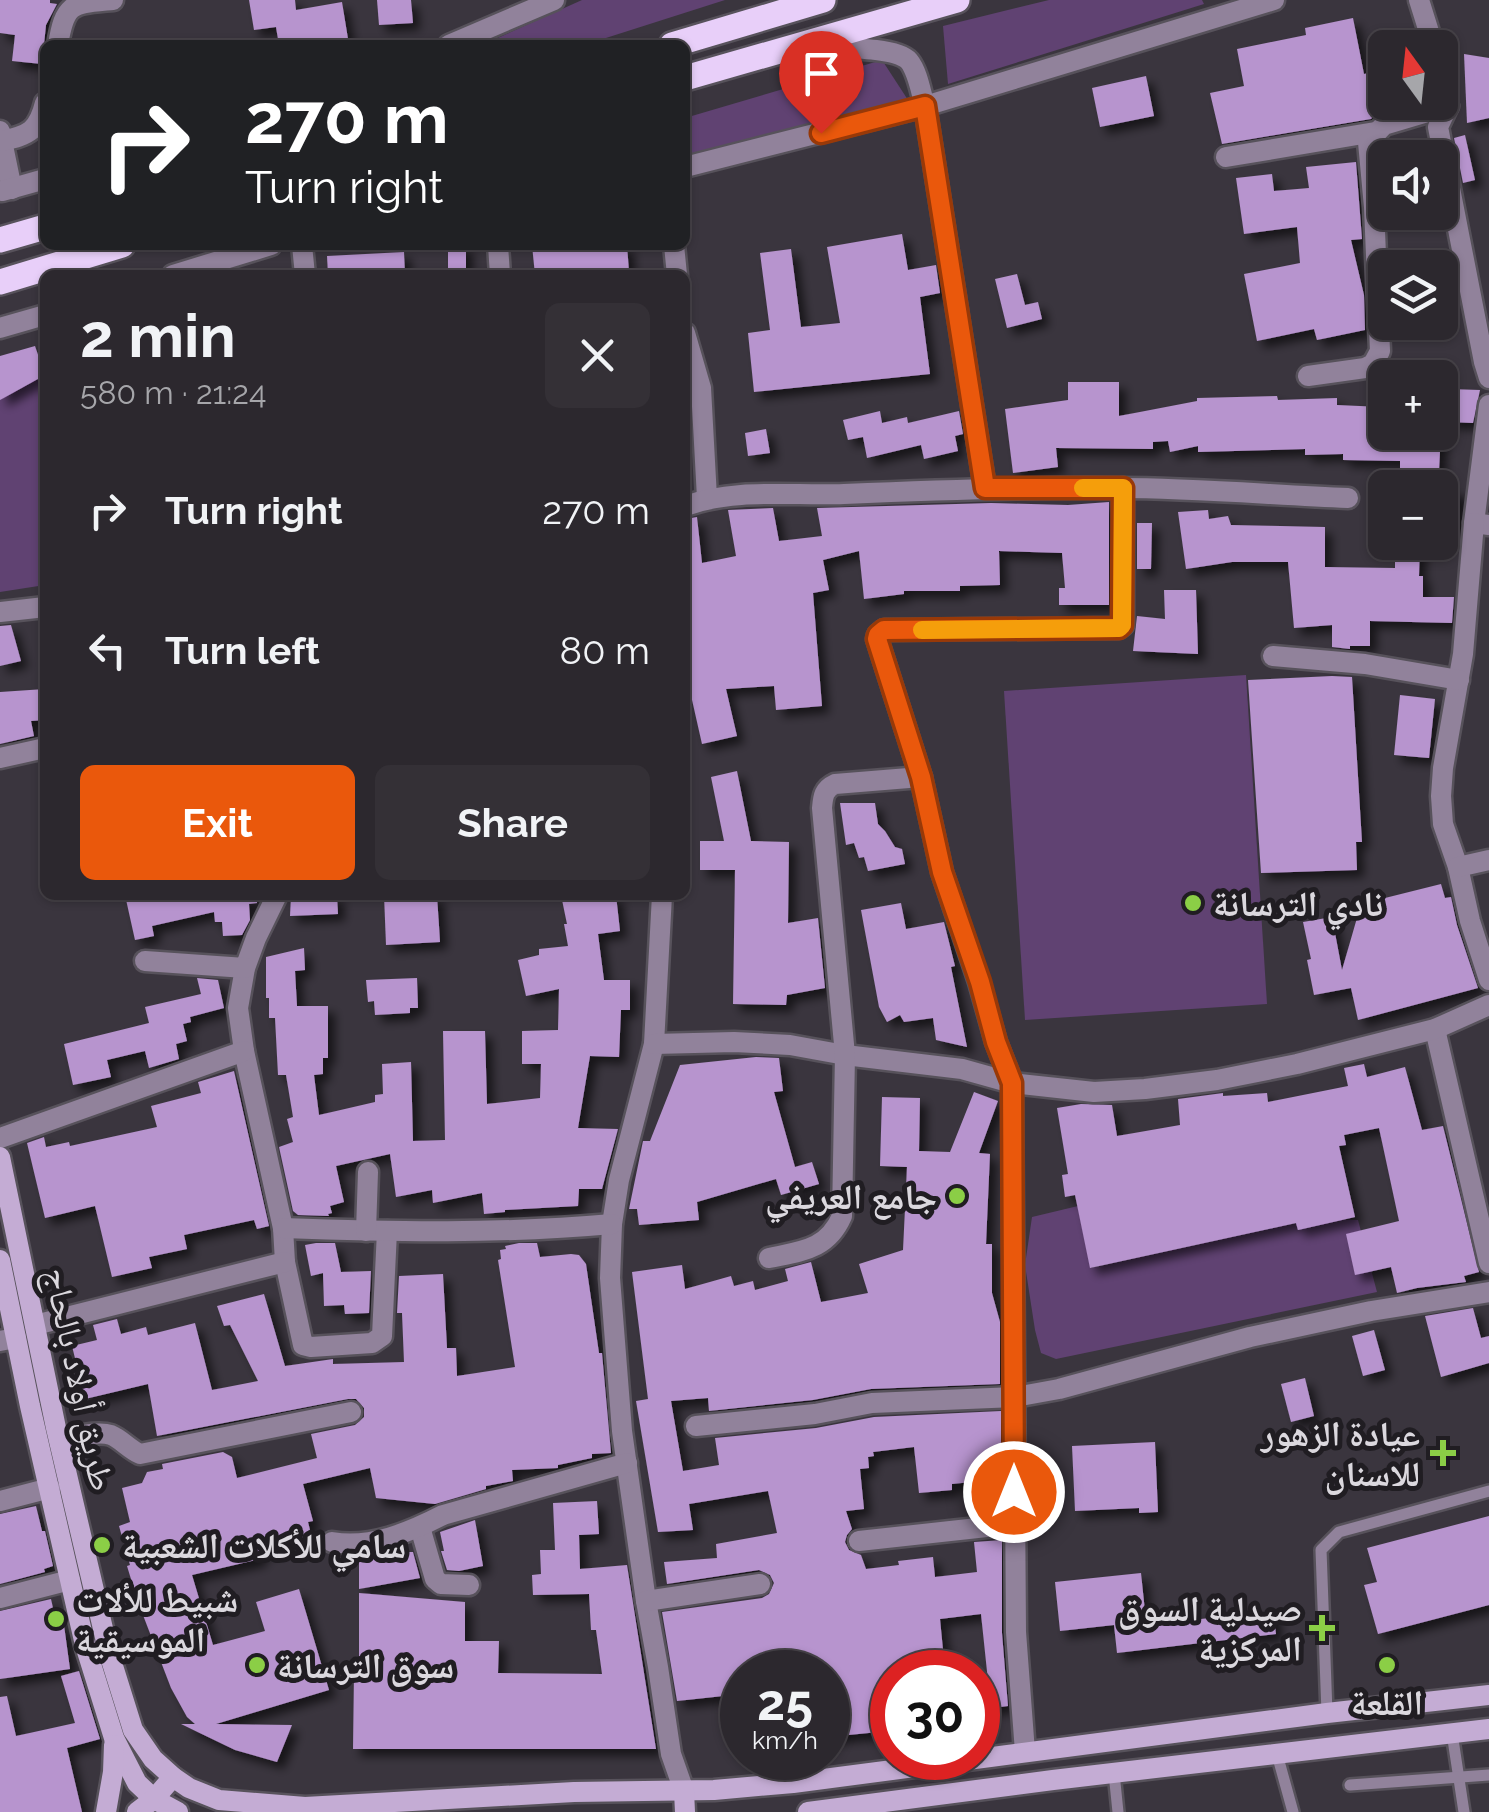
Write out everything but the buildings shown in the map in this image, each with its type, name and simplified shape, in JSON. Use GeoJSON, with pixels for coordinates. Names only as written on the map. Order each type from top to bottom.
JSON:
{"type":"FeatureCollection","features":[{"type":"Feature","properties":{"kind":"main road"},"geometry":{"type":"LineString","coordinates":[[689,40],[822,0]]}},
{"type":"Feature","properties":{"kind":"main road"},"geometry":{"type":"LineString","coordinates":[[690,77],[958,0]]}},
{"type":"Feature","properties":{"kind":"main road"},"geometry":{"type":"LineString","coordinates":[[0,240],[40,228]]}},
{"type":"Feature","properties":{"kind":"main road"},"geometry":{"type":"LineString","coordinates":[[0,282],[106,250]]}},
{"type":"Feature","properties":{"kind":"main road","name":"طريق أولاد بالحاج"},"geometry":{"type":"LineString","coordinates":[[0,1157],[59,1440],[88,1613]]}},
{"type":"Feature","properties":{"kind":"main road","name":"طريق أولاد بالحاج"},"geometry":{"type":"LineString","coordinates":[[1,1272],[8,1340],[50,1488],[70,1580],[88,1613]]}},
{"type":"Feature","properties":{"kind":"main road"},"geometry":{"type":"LineString","coordinates":[[88,1613],[114,1738],[114,1772],[106,1812]]}},
{"type":"Feature","properties":{"kind":"main road"},"geometry":{"type":"LineString","coordinates":[[88,1613],[133,1730],[153,1760],[181,1782],[219,1800],[306,1807],[574,1792],[684,1801],[714,1790],[793,1784],[1489,1694]]}},
{"type":"Feature","properties":{"kind":"main road"},"geometry":{"type":"LineString","coordinates":[[816,1811],[1489,1729]]}},
{"type":"Feature","properties":{"kind":"main road"},"geometry":{"type":"LineString","coordinates":[[114,1738],[137,1783],[162,1809],[181,1782]]}},
{"type":"Feature","properties":{"kind":"main road"},"geometry":{"type":"LineString","coordinates":[[714,1790],[714,1812]]}},
{"type":"Feature","properties":{"kind":"street"},"geometry":{"type":"LineString","coordinates":[[59,40],[66,12],[84,3],[113,0]]}},
{"type":"Feature","properties":{"kind":"street"},"geometry":{"type":"LineString","coordinates":[[458,40],[519,8],[554,0]]}},
{"type":"Feature","properties":{"kind":"street"},"geometry":{"type":"LineString","coordinates":[[690,166],[925,106],[1214,8],[1274,0]]}},
{"type":"Feature","properties":{"kind":"street"},"geometry":{"type":"LineString","coordinates":[[1419,0],[1428,30]]}},
{"type":"Feature","properties":{"kind":"street"},"geometry":{"type":"LineString","coordinates":[[796,46],[881,51],[901,55],[913,67],[925,106],[985,488]]}},
{"type":"Feature","properties":{"kind":"street"},"geometry":{"type":"LineString","coordinates":[[1308,376],[1366,368],[1380,351],[1368,142],[1384,125],[1401,120]]}},
{"type":"Feature","properties":{"kind":"street"},"geometry":{"type":"LineString","coordinates":[[1441,120],[1438,127],[1489,378]]}},
{"type":"Feature","properties":{"kind":"street"},"geometry":{"type":"LineString","coordinates":[[40,121],[18,137],[1,136],[6,190],[40,180]]}},
{"type":"Feature","properties":{"kind":"street"},"geometry":{"type":"LineString","coordinates":[[1226,157],[1376,132]]}},
{"type":"Feature","properties":{"kind":"street"},"geometry":{"type":"LineString","coordinates":[[189,270],[255,250]]}},
{"type":"Feature","properties":{"kind":"street"},"geometry":{"type":"LineString","coordinates":[[0,328],[40,316]]}},
{"type":"Feature","properties":{"kind":"street"},"geometry":{"type":"LineString","coordinates":[[690,350],[701,388],[708,498]]}},
{"type":"Feature","properties":{"kind":"street"},"geometry":{"type":"LineString","coordinates":[[1489,405],[1482,524],[1441,796],[1444,824],[1489,980]]}},
{"type":"Feature","properties":{"kind":"street"},"geometry":{"type":"LineString","coordinates":[[690,504],[726,495],[985,488],[1123,488],[1348,498]]}},
{"type":"Feature","properties":{"kind":"street"},"geometry":{"type":"LineString","coordinates":[[1024,1752],[1014,1524],[1012,1083],[942,872],[921,777],[878,647],[878,635],[884,630],[1119,628],[1123,488]]}},
{"type":"Feature","properties":{"kind":"street"},"geometry":{"type":"LineString","coordinates":[[0,612],[40,608]]}},
{"type":"Feature","properties":{"kind":"street"},"geometry":{"type":"LineString","coordinates":[[1272,656],[1365,664],[1459,680]]}},
{"type":"Feature","properties":{"kind":"street"},"geometry":{"type":"LineString","coordinates":[[0,758],[40,749]]}},
{"type":"Feature","properties":{"kind":"street"},"geometry":{"type":"LineString","coordinates":[[769,1258],[824,1243],[842,1216],[845,1055],[822,808],[824,794],[836,784],[921,777]]}},
{"type":"Feature","properties":{"kind":"street"},"geometry":{"type":"LineString","coordinates":[[1458,867],[1489,860]]}},
{"type":"Feature","properties":{"kind":"street"},"geometry":{"type":"LineString","coordinates":[[275,900],[245,968],[238,1008],[283,1228],[285,1262],[299,1334],[303,1344],[311,1347],[376,1342],[382,1336],[377,1231],[368,1172]]}},
{"type":"Feature","properties":{"kind":"street"},"geometry":{"type":"LineString","coordinates":[[662,900],[654,1044],[619,1180],[610,1278],[618,1389],[646,1601],[671,1754],[684,1801]]}},
{"type":"Feature","properties":{"kind":"street"},"geometry":{"type":"LineString","coordinates":[[145,961],[245,968]]}},
{"type":"Feature","properties":{"kind":"street"},"geometry":{"type":"LineString","coordinates":[[654,1044],[790,1045],[962,1070],[1012,1083],[1094,1092],[1146,1090],[1296,1064],[1434,1029],[1489,1005]]}},
{"type":"Feature","properties":{"kind":"street"},"geometry":{"type":"LineString","coordinates":[[1434,1029],[1480,1184],[1489,1263]]}},
{"type":"Feature","properties":{"kind":"street"},"geometry":{"type":"LineString","coordinates":[[0,1138],[244,1051]]}},
{"type":"Feature","properties":{"kind":"street"},"geometry":{"type":"LineString","coordinates":[[283,1228],[489,1232],[612,1224]]}},
{"type":"Feature","properties":{"kind":"street"},"geometry":{"type":"LineString","coordinates":[[35,1326],[285,1262]]}},
{"type":"Feature","properties":{"kind":"street"},"geometry":{"type":"LineString","coordinates":[[696,1426],[814,1414],[872,1402],[1015,1397],[1060,1390],[1250,1337],[1370,1311],[1489,1292]]}},
{"type":"Feature","properties":{"kind":"street"},"geometry":{"type":"LineString","coordinates":[[59,1440],[102,1433],[115,1436],[126,1448],[140,1454],[351,1412]]}},
{"type":"Feature","properties":{"kind":"street"},"geometry":{"type":"LineString","coordinates":[[332,1542],[366,1544],[420,1527],[443,1514],[627,1463]]}},
{"type":"Feature","properties":{"kind":"street"},"geometry":{"type":"LineString","coordinates":[[0,1501],[50,1488]]}},
{"type":"Feature","properties":{"kind":"street"},"geometry":{"type":"LineString","coordinates":[[859,1541],[1014,1524]]}},
{"type":"Feature","properties":{"kind":"street"},"geometry":{"type":"LineString","coordinates":[[420,1527],[435,1578],[442,1584],[469,1585]]}},
{"type":"Feature","properties":{"kind":"street"},"geometry":{"type":"LineString","coordinates":[[0,1598],[70,1580]]}},
{"type":"Feature","properties":{"kind":"street"},"geometry":{"type":"LineString","coordinates":[[646,1601],[760,1584]]}},
{"type":"Feature","properties":{"kind":"lane"},"geometry":{"type":"LineString","coordinates":[[1326,1713],[1321,1550],[1338,1532],[1489,1491]]}},
{"type":"Feature","properties":{"kind":"lane"},"geometry":{"type":"LineString","coordinates":[[1452,1733],[1464,1812]]}},
{"type":"Feature","properties":{"kind":"lane"},"geometry":{"type":"LineString","coordinates":[[1277,1754],[1293,1812]]}},
{"type":"Feature","properties":{"kind":"lane"},"geometry":{"type":"LineString","coordinates":[[1114,1773],[1118,1812]]}},
{"type":"Feature","properties":{"kind":"lane"},"geometry":{"type":"LineString","coordinates":[[1350,1785],[1489,1775]]}},
{"type":"Feature","properties":{"kind":"shaded area"},"geometry":{"type":"Polygon","coordinates":[[[582,0],[725,0],[600,40],[493,40],[582,0]]]}},
{"type":"Feature","properties":{"kind":"shaded area"},"geometry":{"type":"Polygon","coordinates":[[[1049,0],[1202,0],[1204,4],[948,84],[943,26],[1049,0]]]}},
{"type":"Feature","properties":{"kind":"shaded area"},"geometry":{"type":"Polygon","coordinates":[[[882,60],[908,100],[690,154],[690,117],[882,60]]]}},
{"type":"Feature","properties":{"kind":"shaded area"},"geometry":{"type":"Polygon","coordinates":[[[40,374],[40,586],[0,592],[0,399],[40,374]]]}},
{"type":"Feature","properties":{"kind":"shaded area"},"geometry":{"type":"Polygon","coordinates":[[[1246,675],[1267,1004],[1025,1020],[1004,691],[1246,675]]]}},
{"type":"Feature","properties":{"kind":"shaded area"},"geometry":{"type":"Polygon","coordinates":[[[1078,1206],[1091,1268],[1286,1225],[1320,1219],[1358,1220],[1377,1292],[1056,1359],[1041,1353],[1025,1265],[1032,1217],[1078,1206]]]}},
{"type":"Feature","properties":{"kind":"slow traffic"},"geometry":{"type":"LineString","coordinates":[[922,630],[1119,628],[1123,488],[1083,488]]}},
{"type":"Feature","properties":{"kind":"place","name":"نادي الترسانة"},"geometry":{"type":"Point","coordinates":[1193,903]}},
{"type":"Feature","properties":{"kind":"place","name":"جامع العريفي"},"geometry":{"type":"Point","coordinates":[957,1196]}},
{"type":"Feature","properties":{"kind":"place","name":"عيادة الزهور للاسنان"},"geometry":{"type":"Point","coordinates":[1443,1453]}},
{"type":"Feature","properties":{"kind":"place","name":"سامي للأكلات الشعبية"},"geometry":{"type":"Point","coordinates":[102,1545]}},
{"type":"Feature","properties":{"kind":"place","name":"شبيط للألات الموسيقية"},"geometry":{"type":"Point","coordinates":[56,1619]}},
{"type":"Feature","properties":{"kind":"place","name":"صيدلية السوق المركزية"},"geometry":{"type":"Point","coordinates":[1322,1628]}},
{"type":"Feature","properties":{"kind":"place","name":"سوق الترسانة"},"geometry":{"type":"Point","coordinates":[257,1665]}},
{"type":"Feature","properties":{"kind":"place","name":"القلعة"},"geometry":{"type":"Point","coordinates":[1387,1665]}},
{"type":"Feature","properties":{"kind":"route"},"geometry":{"type":"LineString","coordinates":[[821,133],[925,106],[985,488],[1123,488],[1119,628],[884,630],[877,639],[921,777],[942,872],[1012,1083],[1014,1492]]}}]}
